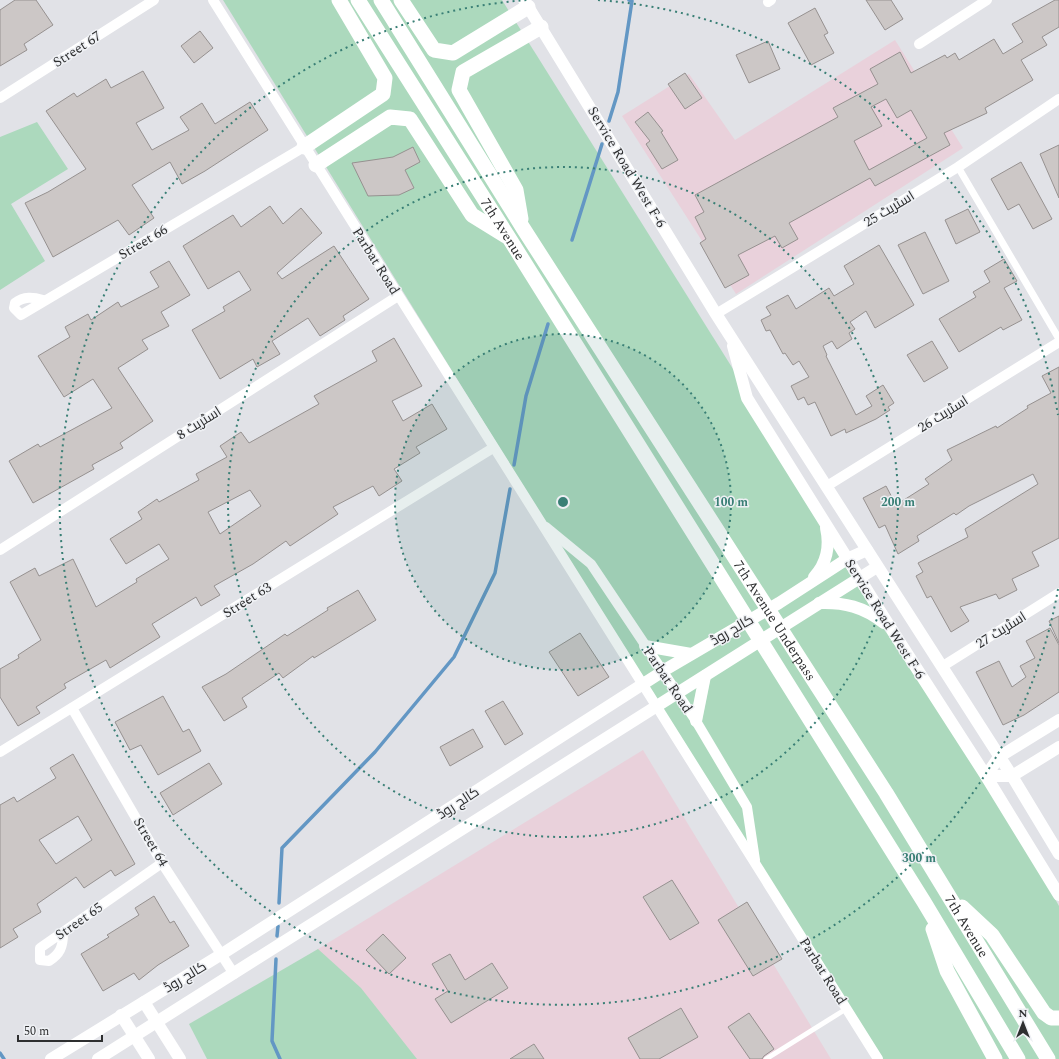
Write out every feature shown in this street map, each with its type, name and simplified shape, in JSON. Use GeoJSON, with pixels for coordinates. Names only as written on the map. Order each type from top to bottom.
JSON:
{"type":"FeatureCollection","features":[{"type":"Feature","properties":{"kind":"main road"},"geometry":{"type":"LineString","coordinates":[[304,147],[383,94],[385,78],[339,0]]}},
{"type":"Feature","properties":{"kind":"main road","name":"7th Avenue"},"geometry":{"type":"LineString","coordinates":[[358,0],[647,459]]}},
{"type":"Feature","properties":{"kind":"main road","name":"7th Avenue"},"geometry":{"type":"LineString","coordinates":[[381,0],[523,228],[664,448]]}},
{"type":"Feature","properties":{"kind":"main road"},"geometry":{"type":"LineString","coordinates":[[401,0],[434,50],[453,53],[526,3]]}},
{"type":"Feature","properties":{"kind":"main road"},"geometry":{"type":"LineString","coordinates":[[523,228],[516,190],[459,90],[463,72],[541,27]]}},
{"type":"Feature","properties":{"kind":"main road"},"geometry":{"type":"LineString","coordinates":[[316,165],[390,117],[410,119],[472,215],[509,238]]}},
{"type":"Feature","properties":{"kind":"main road","name":"7th Avenue Underpass"},"geometry":{"type":"LineString","coordinates":[[664,448],[886,793]]}},
{"type":"Feature","properties":{"kind":"main road","name":"7th Avenue Underpass"},"geometry":{"type":"LineString","coordinates":[[647,459],[864,806]]}},
{"type":"Feature","properties":{"kind":"main road","name":"7th Avenue"},"geometry":{"type":"LineString","coordinates":[[886,793],[1048,1059]]}},
{"type":"Feature","properties":{"kind":"main road","name":"7th Avenue"},"geometry":{"type":"LineString","coordinates":[[864,806],[924,902],[1018,1059]]}},
{"type":"Feature","properties":{"kind":"main road"},"geometry":{"type":"LineString","coordinates":[[949,896],[992,935],[1044,1013],[1051,1018],[1059,1018]]}},
{"type":"Feature","properties":{"kind":"main road"},"geometry":{"type":"LineString","coordinates":[[924,902],[947,971],[995,1059]]}},
{"type":"Feature","properties":{"kind":"street","name":"Street 67"},"geometry":{"type":"LineString","coordinates":[[0,98],[154,0]]}},
{"type":"Feature","properties":{"kind":"street","name":"Parbat Road"},"geometry":{"type":"LineString","coordinates":[[213,0],[878,1059]]}},
{"type":"Feature","properties":{"kind":"street"},"geometry":{"type":"LineString","coordinates":[[919,44],[987,0]]}},
{"type":"Feature","properties":{"kind":"street","name":"Service Road West F-6"},"geometry":{"type":"LineString","coordinates":[[526,3],[716,314],[1012,776],[1059,854]]}},
{"type":"Feature","properties":{"kind":"street","name":"اسٹریٹ 25"},"geometry":{"type":"LineString","coordinates":[[716,314],[958,167],[1059,99]]}},
{"type":"Feature","properties":{"kind":"street","name":"Street 66"},"geometry":{"type":"LineString","coordinates":[[43,300],[35,298],[20,299],[15,303],[14,308],[20,315],[304,147]]}},
{"type":"Feature","properties":{"kind":"street"},"geometry":{"type":"LineString","coordinates":[[958,167],[1059,339]]}},
{"type":"Feature","properties":{"kind":"street","name":"اسٹریٹ 8"},"geometry":{"type":"LineString","coordinates":[[0,550],[398,296]]}},
{"type":"Feature","properties":{"kind":"street","name":"Service Road West F-6"},"geometry":{"type":"LineString","coordinates":[[730,335],[747,398],[826,523],[858,578],[986,776],[1059,895]]}},
{"type":"Feature","properties":{"kind":"street","name":"اسٹریٹ 26"},"geometry":{"type":"LineString","coordinates":[[827,486],[1059,342]]}},
{"type":"Feature","properties":{"kind":"street","name":"Street 63"},"geometry":{"type":"LineString","coordinates":[[0,752],[493,448]]}},
{"type":"Feature","properties":{"kind":"street","name":"Parbat Road"},"geometry":{"type":"LineString","coordinates":[[539,521],[591,564],[696,721],[747,808],[755,864]]}},
{"type":"Feature","properties":{"kind":"street"},"geometry":{"type":"LineString","coordinates":[[810,582],[820,570],[827,556],[829,539],[826,523]]}},
{"type":"Feature","properties":{"kind":"street","name":"کالج روڈ"},"geometry":{"type":"LineString","coordinates":[[51,1059],[120,1015],[222,954],[662,672],[780,602],[847,559],[867,550]]}},
{"type":"Feature","properties":{"kind":"street","name":"کالج روڈ"},"geometry":{"type":"LineString","coordinates":[[98,1059],[877,567]]}},
{"type":"Feature","properties":{"kind":"street","name":"اسٹریٹ 27"},"geometry":{"type":"LineString","coordinates":[[942,666],[1059,593]]}},
{"type":"Feature","properties":{"kind":"street"},"geometry":{"type":"LineString","coordinates":[[819,603],[838,602],[857,607],[874,615],[890,627]]}},
{"type":"Feature","properties":{"kind":"street"},"geometry":{"type":"LineString","coordinates":[[645,646],[691,654]]}},
{"type":"Feature","properties":{"kind":"street"},"geometry":{"type":"LineString","coordinates":[[696,721],[705,676]]}},
{"type":"Feature","properties":{"kind":"street","name":"Street 64"},"geometry":{"type":"LineString","coordinates":[[72,708],[162,863],[234,974]]}},
{"type":"Feature","properties":{"kind":"street"},"geometry":{"type":"LineString","coordinates":[[986,776],[999,757],[1059,720]]}},
{"type":"Feature","properties":{"kind":"street"},"geometry":{"type":"LineString","coordinates":[[986,776],[1012,776],[1059,747]]}},
{"type":"Feature","properties":{"kind":"street","name":"Street 65"},"geometry":{"type":"LineString","coordinates":[[63,934],[61,950],[56,957],[49,961],[40,960],[40,948],[162,863]]}},
{"type":"Feature","properties":{"kind":"street"},"geometry":{"type":"LineString","coordinates":[[144,1002],[180,1059]]}},
{"type":"Feature","properties":{"kind":"street"},"geometry":{"type":"LineString","coordinates":[[120,1015],[149,1059]]}},
{"type":"Feature","properties":{"kind":"lane"},"geometry":{"type":"LineString","coordinates":[[766,1059],[846,1009]]}},
{"type":"Feature","properties":{"kind":"shaded area"},"geometry":{"type":"Polygon","coordinates":[[[895,40],[963,148],[736,294],[622,116],[689,74],[735,140],[895,40]]]}},
{"type":"Feature","properties":{"kind":"shaded area"},"geometry":{"type":"Polygon","coordinates":[[[643,750],[831,1059],[346,1059],[287,974],[318,949],[643,750]]]}},
{"type":"Feature","properties":{"kind":"green space"},"geometry":{"type":"Polygon","coordinates":[[[223,0],[502,0],[979,762],[1059,906],[1059,1059],[877,1059],[223,0]]]}},
{"type":"Feature","properties":{"kind":"green space"},"geometry":{"type":"Polygon","coordinates":[[[37,122],[68,169],[11,204],[45,261],[0,290],[0,137],[37,122]]]}},
{"type":"Feature","properties":{"kind":"green space"},"geometry":{"type":"Polygon","coordinates":[[[318,949],[361,988],[417,1059],[207,1059],[189,1024],[318,949]]]}},
{"type":"Feature","properties":{"kind":"building"},"geometry":{"type":"Polygon","coordinates":[[[15,0],[36,0],[53,25],[24,44],[27,50],[0,66],[0,10],[15,0]]]}},
{"type":"Feature","properties":{"kind":"building"},"geometry":{"type":"Polygon","coordinates":[[[866,0],[891,0],[903,19],[885,30],[866,0]]]}},
{"type":"Feature","properties":{"kind":"building"},"geometry":{"type":"Polygon","coordinates":[[[1055,0],[1059,0],[1059,27],[1042,37],[1047,45],[1021,60],[1033,80],[985,108],[987,113],[944,133],[950,145],[875,186],[870,178],[789,223],[798,239],[782,248],[775,236],[738,255],[749,275],[725,288],[700,243],[706,239],[695,217],[704,212],[695,195],[838,117],[833,108],[878,84],[870,69],[900,52],[911,73],[945,55],[947,58],[955,53],[959,60],[994,39],[1003,54],[1023,42],[1012,24],[1055,0]],[[886,99],[871,107],[882,126],[854,141],[869,170],[927,138],[911,110],[897,118],[886,99]]]}},
{"type":"Feature","properties":{"kind":"building"},"geometry":{"type":"Polygon","coordinates":[[[815,8],[828,33],[824,35],[834,53],[811,65],[788,23],[815,8]]]}},
{"type":"Feature","properties":{"kind":"building"},"geometry":{"type":"Polygon","coordinates":[[[200,31],[213,48],[194,63],[181,46],[200,31]]]}},
{"type":"Feature","properties":{"kind":"building"},"geometry":{"type":"Polygon","coordinates":[[[768,41],[780,69],[749,83],[736,55],[768,41]]]}},
{"type":"Feature","properties":{"kind":"building"},"geometry":{"type":"Polygon","coordinates":[[[143,71],[164,108],[136,123],[152,150],[189,130],[180,117],[202,103],[215,124],[250,102],[268,130],[205,171],[182,184],[170,162],[132,185],[154,218],[129,235],[118,220],[53,257],[25,203],[48,192],[86,169],[46,111],[74,93],[77,97],[106,79],[111,88],[143,71]]]}},
{"type":"Feature","properties":{"kind":"building"},"geometry":{"type":"Polygon","coordinates":[[[685,73],[702,98],[685,109],[668,84],[685,73]]]}},
{"type":"Feature","properties":{"kind":"building"},"geometry":{"type":"Polygon","coordinates":[[[648,112],[663,131],[661,132],[678,160],[662,169],[646,144],[650,141],[635,122],[648,112]]]}},
{"type":"Feature","properties":{"kind":"building"},"geometry":{"type":"Polygon","coordinates":[[[1059,145],[1059,198],[1040,154],[1059,145]]]}},
{"type":"Feature","properties":{"kind":"building"},"geometry":{"type":"Polygon","coordinates":[[[413,147],[420,162],[405,170],[414,188],[399,195],[368,196],[352,163],[393,157],[413,147]]]}},
{"type":"Feature","properties":{"kind":"building"},"geometry":{"type":"Polygon","coordinates":[[[1021,162],[1052,219],[1033,229],[1019,204],[1008,210],[991,179],[1021,162]]]}},
{"type":"Feature","properties":{"kind":"building"},"geometry":{"type":"Polygon","coordinates":[[[270,206],[283,224],[301,208],[322,233],[277,273],[282,279],[334,246],[369,299],[343,316],[345,320],[320,336],[308,318],[272,341],[280,354],[257,367],[253,359],[220,379],[192,330],[225,311],[223,307],[251,290],[239,271],[208,289],[183,246],[233,215],[241,227],[270,206]]]}},
{"type":"Feature","properties":{"kind":"building"},"geometry":{"type":"Polygon","coordinates":[[[968,209],[980,232],[956,244],[945,220],[968,209]]]}},
{"type":"Feature","properties":{"kind":"building"},"geometry":{"type":"Polygon","coordinates":[[[925,232],[949,281],[923,294],[898,245],[925,232]]]}},
{"type":"Feature","properties":{"kind":"building"},"geometry":{"type":"Polygon","coordinates":[[[879,245],[914,305],[875,328],[866,311],[850,322],[855,329],[849,333],[852,339],[837,349],[832,341],[823,346],[827,355],[826,356],[856,415],[872,406],[866,396],[883,385],[894,403],[888,407],[890,410],[876,419],[846,433],[845,429],[831,436],[815,402],[808,405],[804,397],[798,400],[791,386],[809,377],[799,361],[793,365],[785,353],[783,354],[770,330],[766,331],[761,320],[771,315],[766,307],[788,295],[796,309],[829,288],[834,296],[854,284],[844,266],[879,245]]]}},
{"type":"Feature","properties":{"kind":"building"},"geometry":{"type":"Polygon","coordinates":[[[1004,259],[1017,281],[1004,288],[1022,320],[1003,330],[1001,327],[959,352],[939,319],[976,297],[973,292],[990,282],[984,271],[1004,259]]]}},
{"type":"Feature","properties":{"kind":"building"},"geometry":{"type":"Polygon","coordinates":[[[169,261],[190,295],[161,312],[169,326],[142,340],[148,349],[118,368],[153,421],[120,443],[123,448],[92,465],[94,469],[33,503],[9,461],[38,444],[40,447],[112,408],[93,379],[64,397],[38,356],[70,337],[65,327],[88,314],[91,320],[118,302],[121,307],[159,287],[150,272],[169,261]]]}},
{"type":"Feature","properties":{"kind":"building"},"geometry":{"type":"Polygon","coordinates":[[[394,338],[422,386],[392,401],[403,421],[432,404],[447,429],[416,447],[420,453],[394,469],[402,481],[379,496],[373,486],[333,507],[338,514],[290,546],[286,541],[253,564],[214,586],[220,595],[201,606],[196,597],[152,624],[160,637],[110,668],[106,660],[64,684],[66,688],[36,707],[40,713],[18,726],[0,697],[0,669],[19,658],[18,655],[41,640],[10,582],[35,568],[39,576],[73,559],[96,607],[137,582],[136,579],[169,559],[159,544],[126,564],[110,539],[142,519],[138,512],[157,499],[159,502],[199,480],[196,474],[227,457],[220,446],[241,432],[249,443],[319,404],[314,396],[377,361],[372,351],[394,338]],[[250,490],[208,512],[220,534],[261,506],[250,490]]]}},
{"type":"Feature","properties":{"kind":"building"},"geometry":{"type":"Polygon","coordinates":[[[932,341],[948,368],[924,382],[907,355],[932,341]]]}},
{"type":"Feature","properties":{"kind":"building"},"geometry":{"type":"Polygon","coordinates":[[[1059,367],[1059,538],[1032,552],[1039,566],[1012,579],[1017,590],[999,599],[996,594],[960,607],[969,621],[951,632],[931,596],[927,598],[916,576],[923,572],[918,563],[968,537],[965,529],[1038,484],[1033,474],[969,506],[956,515],[954,513],[917,536],[919,541],[898,554],[885,525],[879,528],[863,498],[886,486],[896,505],[929,484],[925,479],[952,460],[947,450],[996,426],[997,428],[1028,408],[1027,406],[1051,393],[1042,376],[1059,367]]]}},
{"type":"Feature","properties":{"kind":"building"},"geometry":{"type":"Polygon","coordinates":[[[358,590],[376,620],[314,658],[313,656],[283,678],[279,673],[242,698],[247,707],[224,721],[202,687],[226,674],[285,634],[287,636],[328,610],[327,608],[358,590]]]}},
{"type":"Feature","properties":{"kind":"building"},"geometry":{"type":"Polygon","coordinates":[[[1059,616],[1059,643],[1049,621],[1059,616]]]}},
{"type":"Feature","properties":{"kind":"building"},"geometry":{"type":"Polygon","coordinates":[[[1050,628],[1059,645],[1059,692],[1024,715],[1003,725],[976,672],[999,661],[1012,687],[1026,677],[1020,666],[1035,658],[1026,641],[1050,628]]]}},
{"type":"Feature","properties":{"kind":"building"},"geometry":{"type":"Polygon","coordinates":[[[580,633],[609,677],[578,696],[549,652],[580,633]]]}},
{"type":"Feature","properties":{"kind":"building"},"geometry":{"type":"Polygon","coordinates":[[[163,696],[183,732],[189,729],[201,751],[158,775],[141,745],[130,750],[115,722],[163,696]]]}},
{"type":"Feature","properties":{"kind":"building"},"geometry":{"type":"Polygon","coordinates":[[[503,701],[523,734],[505,745],[485,711],[503,701]]]}},
{"type":"Feature","properties":{"kind":"building"},"geometry":{"type":"Polygon","coordinates":[[[473,729],[483,747],[450,766],[440,747],[473,729]]]}},
{"type":"Feature","properties":{"kind":"building"},"geometry":{"type":"Polygon","coordinates":[[[73,754],[135,864],[115,876],[111,870],[84,888],[76,877],[37,904],[41,912],[13,929],[18,937],[0,948],[0,805],[14,797],[17,802],[56,778],[50,768],[73,754]],[[78,816],[39,840],[56,864],[92,840],[78,816]]]}},
{"type":"Feature","properties":{"kind":"building"},"geometry":{"type":"Polygon","coordinates":[[[209,763],[222,784],[173,815],[160,793],[209,763]]]}},
{"type":"Feature","properties":{"kind":"building"},"geometry":{"type":"Polygon","coordinates":[[[672,880],[699,923],[670,940],[643,897],[672,880]]]}},
{"type":"Feature","properties":{"kind":"building"},"geometry":{"type":"Polygon","coordinates":[[[154,896],[170,923],[174,921],[189,946],[158,965],[139,980],[134,973],[103,991],[81,954],[109,937],[107,935],[139,915],[135,908],[154,896]]]}},
{"type":"Feature","properties":{"kind":"building"},"geometry":{"type":"Polygon","coordinates":[[[747,902],[782,959],[753,976],[718,920],[747,902]]]}},
{"type":"Feature","properties":{"kind":"building"},"geometry":{"type":"Polygon","coordinates":[[[383,934],[406,958],[389,974],[366,950],[383,934]]]}},
{"type":"Feature","properties":{"kind":"building"},"geometry":{"type":"Polygon","coordinates":[[[450,954],[465,980],[492,963],[508,988],[451,1023],[435,999],[448,991],[432,964],[450,954]]]}},
{"type":"Feature","properties":{"kind":"building"},"geometry":{"type":"Polygon","coordinates":[[[681,1008],[698,1037],[659,1059],[640,1059],[628,1038],[681,1008]]]}},
{"type":"Feature","properties":{"kind":"building"},"geometry":{"type":"Polygon","coordinates":[[[749,1013],[774,1049],[762,1059],[750,1059],[728,1027],[749,1013]]]}},
{"type":"Feature","properties":{"kind":"building"},"geometry":{"type":"Polygon","coordinates":[[[534,1044],[544,1059],[510,1059],[534,1044]]]}},
{"type":"Feature","properties":{"kind":"waterway"},"geometry":{"type":"LineString","coordinates":[[609,121],[618,92],[632,1],[629,0]]}},
{"type":"Feature","properties":{"kind":"waterway"},"geometry":{"type":"LineString","coordinates":[[572,240],[602,144]]}},
{"type":"Feature","properties":{"kind":"waterway"},"geometry":{"type":"LineString","coordinates":[[514,465],[526,396],[548,324]]}},
{"type":"Feature","properties":{"kind":"waterway"},"geometry":{"type":"LineString","coordinates":[[279,903],[282,848],[375,752],[454,657],[495,573],[510,489]]}},
{"type":"Feature","properties":{"kind":"waterway"},"geometry":{"type":"LineString","coordinates":[[277,936],[278,926]]}},
{"type":"Feature","properties":{"kind":"waterway"},"geometry":{"type":"LineString","coordinates":[[276,959],[272,1041],[280,1059]]}},
{"type":"Feature","properties":{"kind":"waterway"},"geometry":{"type":"LineString","coordinates":[[0,1053],[4,1059]]}}]}
